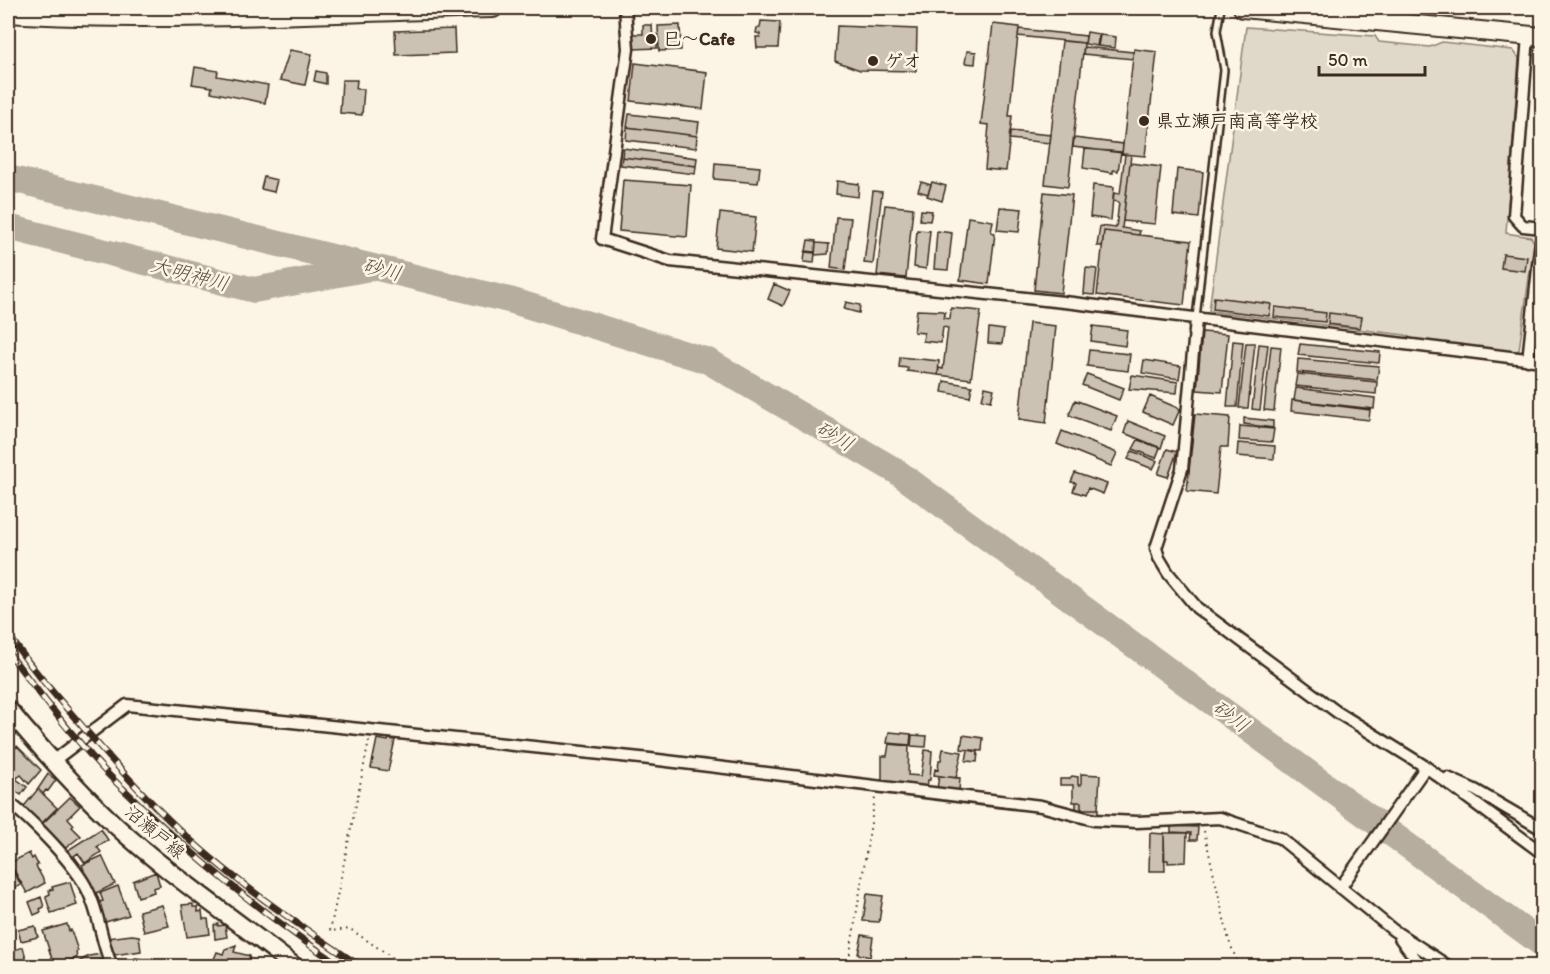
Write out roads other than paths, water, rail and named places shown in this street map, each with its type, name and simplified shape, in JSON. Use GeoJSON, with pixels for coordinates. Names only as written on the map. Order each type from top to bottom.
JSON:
{"type":"FeatureCollection","features":[{"type":"Feature","properties":{"kind":"main road"},"geometry":{"type":"LineString","coordinates":[[8,13],[69,17],[493,8]]}},
{"type":"Feature","properties":{"kind":"main road"},"geometry":{"type":"LineString","coordinates":[[1243,8],[1535,36]]}},
{"type":"Feature","properties":{"kind":"main road","name":"沼瀬戸線"},"geometry":{"type":"LineString","coordinates":[[8,710],[52,762],[114,824],[192,889],[294,966]]}},
{"type":"Feature","properties":{"kind":"street"},"geometry":{"type":"LineString","coordinates":[[626,8],[628,49],[602,239],[670,261],[1073,303],[1542,361]]}},
{"type":"Feature","properties":{"kind":"street"},"geometry":{"type":"LineString","coordinates":[[1528,360],[1542,230],[1523,226],[1514,216],[1535,36]]}},
{"type":"Feature","properties":{"kind":"street"},"geometry":{"type":"LineString","coordinates":[[1196,320],[1182,469],[1156,548],[1168,573],[1197,608],[1337,712],[1425,767],[1542,853]]}},
{"type":"Feature","properties":{"kind":"street"},"geometry":{"type":"LineString","coordinates":[[52,762],[126,705],[372,729],[1041,806],[1094,820],[1137,822],[1220,818],[1280,838],[1393,930],[1448,966]]}},
{"type":"Feature","properties":{"kind":"street"},"geometry":{"type":"LineString","coordinates":[[1425,767],[1475,790],[1542,829]]}},
{"type":"Feature","properties":{"kind":"street"},"geometry":{"type":"LineString","coordinates":[[1340,888],[1425,767]]}},
{"type":"Feature","properties":{"kind":"street"},"geometry":{"type":"LineString","coordinates":[[8,802],[52,844],[74,869],[88,891],[112,966]]}},
{"type":"Feature","properties":{"kind":"street"},"geometry":{"type":"LineString","coordinates":[[1393,930],[1421,966]]}},
{"type":"Feature","properties":{"kind":"lane"},"geometry":{"type":"LineString","coordinates":[[1196,320],[1224,70],[1217,31],[1221,8]]}},
{"type":"Feature","properties":{"kind":"waterway","name":"砂川"},"geometry":{"type":"LineString","coordinates":[[8,178],[513,301],[708,361],[896,471],[1542,944]]}},
{"type":"Feature","properties":{"kind":"waterway","name":"大明神川"},"geometry":{"type":"LineString","coordinates":[[8,227],[254,290],[365,269]]}},
{"type":"Feature","properties":{"kind":"railway"},"geometry":{"type":"LineString","coordinates":[[8,634],[58,699],[121,771],[191,841],[237,879],[360,966]]}},
{"type":"Feature","properties":{"kind":"railway"},"geometry":{"type":"LineString","coordinates":[[8,652],[78,741],[142,807],[238,891],[341,966]]}},
{"type":"Feature","properties":{"kind":"place","name":"巳～Cafe"},"geometry":{"type":"Point","coordinates":[651,39]}},
{"type":"Feature","properties":{"kind":"place","name":"ゲオ"},"geometry":{"type":"Point","coordinates":[873,61]}},
{"type":"Feature","properties":{"kind":"place","name":"県立瀬戸南高等学校"},"geometry":{"type":"Point","coordinates":[1144,121]}}]}
